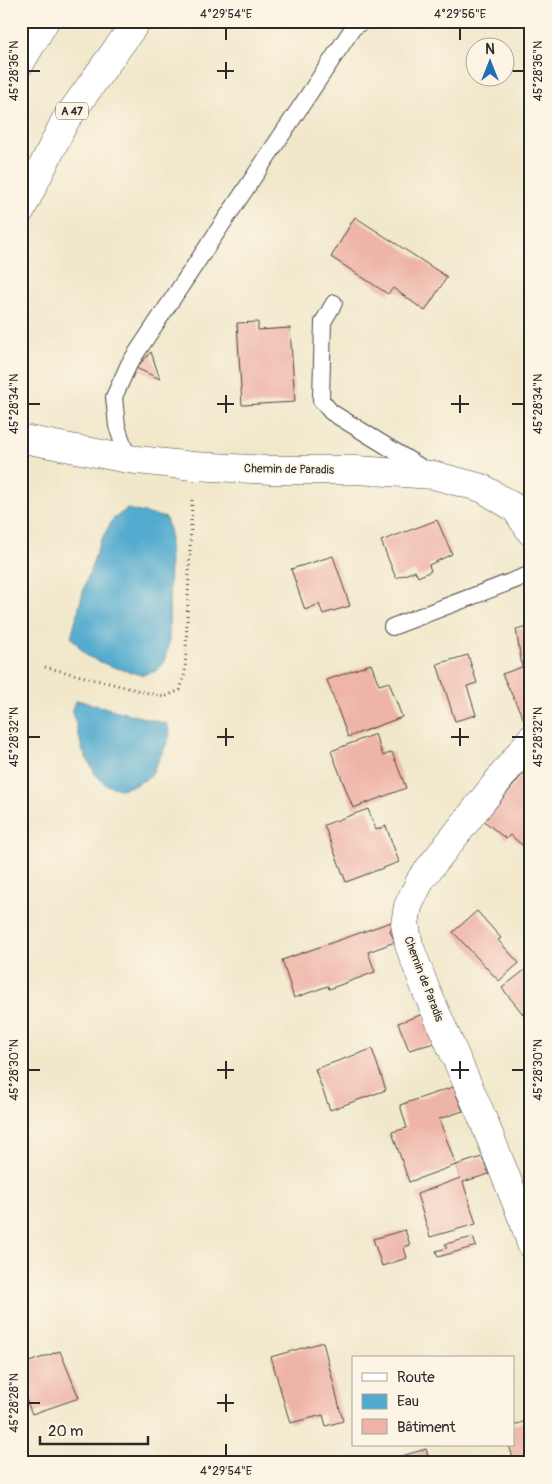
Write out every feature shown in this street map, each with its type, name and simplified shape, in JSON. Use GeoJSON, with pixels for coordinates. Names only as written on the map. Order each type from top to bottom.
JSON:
{"type":"FeatureCollection","features":[{"type":"Feature","properties":{"kind":"main road"},"geometry":{"type":"LineString","coordinates":[[21,62],[45,21]]}},
{"type":"Feature","properties":{"kind":"main road","name":"A 47"},"geometry":{"type":"LineString","coordinates":[[21,210],[65,121],[137,21]]}},
{"type":"Feature","properties":{"kind":"main road","name":"Chemin de Paradis"},"geometry":{"type":"LineString","coordinates":[[29,440],[128,459],[193,466],[271,470],[357,470],[433,475],[482,488],[515,508],[531,532]]}},
{"type":"Feature","properties":{"kind":"main road","name":"Chemin de Paradis"},"geometry":{"type":"LineString","coordinates":[[531,739],[421,879],[408,906],[405,924],[409,945],[426,990],[482,1117],[531,1244]]}},
{"type":"Feature","properties":{"kind":"lane"},"geometry":{"type":"LineString","coordinates":[[128,459],[117,426],[114,397],[129,364],[353,28],[363,21]]}},
{"type":"Feature","properties":{"kind":"lane"},"geometry":{"type":"LineString","coordinates":[[334,303],[323,322],[321,400],[331,412],[433,475]]}},
{"type":"Feature","properties":{"kind":"lane"},"geometry":{"type":"LineString","coordinates":[[392,627],[531,574]]}},
{"type":"Feature","properties":{"kind":"path"},"geometry":{"type":"LineString","coordinates":[[45,667],[164,697],[180,690],[185,673],[193,466]]}},
{"type":"Feature","properties":{"kind":"water"},"geometry":{"type":"Polygon","coordinates":[[[127,509],[166,518],[170,534],[169,643],[164,662],[156,671],[142,675],[110,666],[87,656],[71,637],[85,585],[100,542],[113,519],[127,509]]]}},
{"type":"Feature","properties":{"kind":"water"},"geometry":{"type":"Polygon","coordinates":[[[77,700],[167,724],[170,734],[150,777],[133,786],[120,789],[106,785],[95,774],[82,749],[72,708],[77,700]]]}},
{"type":"Feature","properties":{"kind":"building"},"geometry":{"type":"Polygon","coordinates":[[[355,217],[447,277],[425,311],[393,288],[388,294],[331,257],[355,217]]]}},
{"type":"Feature","properties":{"kind":"building"},"geometry":{"type":"Polygon","coordinates":[[[258,322],[258,330],[290,328],[295,402],[242,405],[237,323],[258,322]]]}},
{"type":"Feature","properties":{"kind":"building"},"geometry":{"type":"Polygon","coordinates":[[[151,352],[160,379],[136,368],[151,352]]]}},
{"type":"Feature","properties":{"kind":"building"},"geometry":{"type":"Polygon","coordinates":[[[437,520],[452,554],[429,565],[431,571],[418,577],[415,571],[396,578],[381,541],[437,520]]]}},
{"type":"Feature","properties":{"kind":"building"},"geometry":{"type":"Polygon","coordinates":[[[333,556],[350,606],[323,614],[319,604],[305,610],[291,569],[333,556]]]}},
{"type":"Feature","properties":{"kind":"building"},"geometry":{"type":"Polygon","coordinates":[[[531,627],[531,713],[524,720],[502,674],[522,667],[516,629],[531,627]]]}},
{"type":"Feature","properties":{"kind":"building"},"geometry":{"type":"Polygon","coordinates":[[[468,655],[477,683],[467,686],[476,715],[455,721],[437,664],[468,655]]]}},
{"type":"Feature","properties":{"kind":"building"},"geometry":{"type":"Polygon","coordinates":[[[371,664],[379,685],[389,682],[402,717],[348,737],[327,680],[371,664]]]}},
{"type":"Feature","properties":{"kind":"building"},"geometry":{"type":"Polygon","coordinates":[[[375,734],[383,756],[392,752],[406,788],[353,808],[331,751],[375,734]]]}},
{"type":"Feature","properties":{"kind":"building"},"geometry":{"type":"Polygon","coordinates":[[[531,764],[531,809],[526,815],[531,819],[531,852],[510,835],[506,839],[484,821],[531,764]]]}},
{"type":"Feature","properties":{"kind":"building"},"geometry":{"type":"Polygon","coordinates":[[[368,809],[376,830],[386,826],[399,862],[346,882],[324,825],[368,809]]]}},
{"type":"Feature","properties":{"kind":"building"},"geometry":{"type":"Polygon","coordinates":[[[477,911],[501,938],[498,940],[519,963],[499,981],[453,932],[477,911]]]}},
{"type":"Feature","properties":{"kind":"building"},"geometry":{"type":"Polygon","coordinates":[[[394,921],[390,931],[395,942],[368,952],[375,972],[329,989],[328,986],[294,998],[282,960],[394,921]]]}},
{"type":"Feature","properties":{"kind":"building"},"geometry":{"type":"Polygon","coordinates":[[[531,965],[531,1024],[502,988],[531,965]]]}},
{"type":"Feature","properties":{"kind":"building"},"geometry":{"type":"Polygon","coordinates":[[[423,1014],[435,1043],[409,1050],[398,1023],[423,1014]]]}},
{"type":"Feature","properties":{"kind":"building"},"geometry":{"type":"Polygon","coordinates":[[[372,1049],[386,1090],[330,1110],[315,1069],[372,1049]]]}},
{"type":"Feature","properties":{"kind":"building"},"geometry":{"type":"Polygon","coordinates":[[[453,1087],[463,1111],[439,1119],[456,1165],[409,1182],[392,1132],[407,1128],[400,1105],[453,1087]]]}},
{"type":"Feature","properties":{"kind":"building"},"geometry":{"type":"Polygon","coordinates":[[[482,1157],[489,1174],[463,1182],[476,1224],[430,1237],[417,1194],[460,1178],[456,1165],[482,1157]]]}},
{"type":"Feature","properties":{"kind":"building"},"geometry":{"type":"Polygon","coordinates":[[[405,1230],[410,1245],[404,1247],[407,1258],[382,1266],[373,1239],[405,1230]]]}},
{"type":"Feature","properties":{"kind":"building"},"geometry":{"type":"Polygon","coordinates":[[[473,1237],[476,1246],[438,1257],[436,1251],[447,1248],[445,1244],[473,1237]]]}},
{"type":"Feature","properties":{"kind":"building"},"geometry":{"type":"Polygon","coordinates":[[[323,1342],[343,1421],[326,1426],[323,1415],[290,1423],[271,1357],[323,1342]]]}},
{"type":"Feature","properties":{"kind":"building"},"geometry":{"type":"Polygon","coordinates":[[[60,1351],[79,1398],[32,1414],[21,1387],[21,1365],[60,1351]]]}},
{"type":"Feature","properties":{"kind":"building"},"geometry":{"type":"Polygon","coordinates":[[[531,1420],[531,1456],[514,1461],[509,1446],[514,1446],[514,1425],[531,1420]]]}},
{"type":"Feature","properties":{"kind":"building"},"geometry":{"type":"Polygon","coordinates":[[[426,1449],[430,1463],[381,1463],[381,1462],[426,1449]]]}}]}
